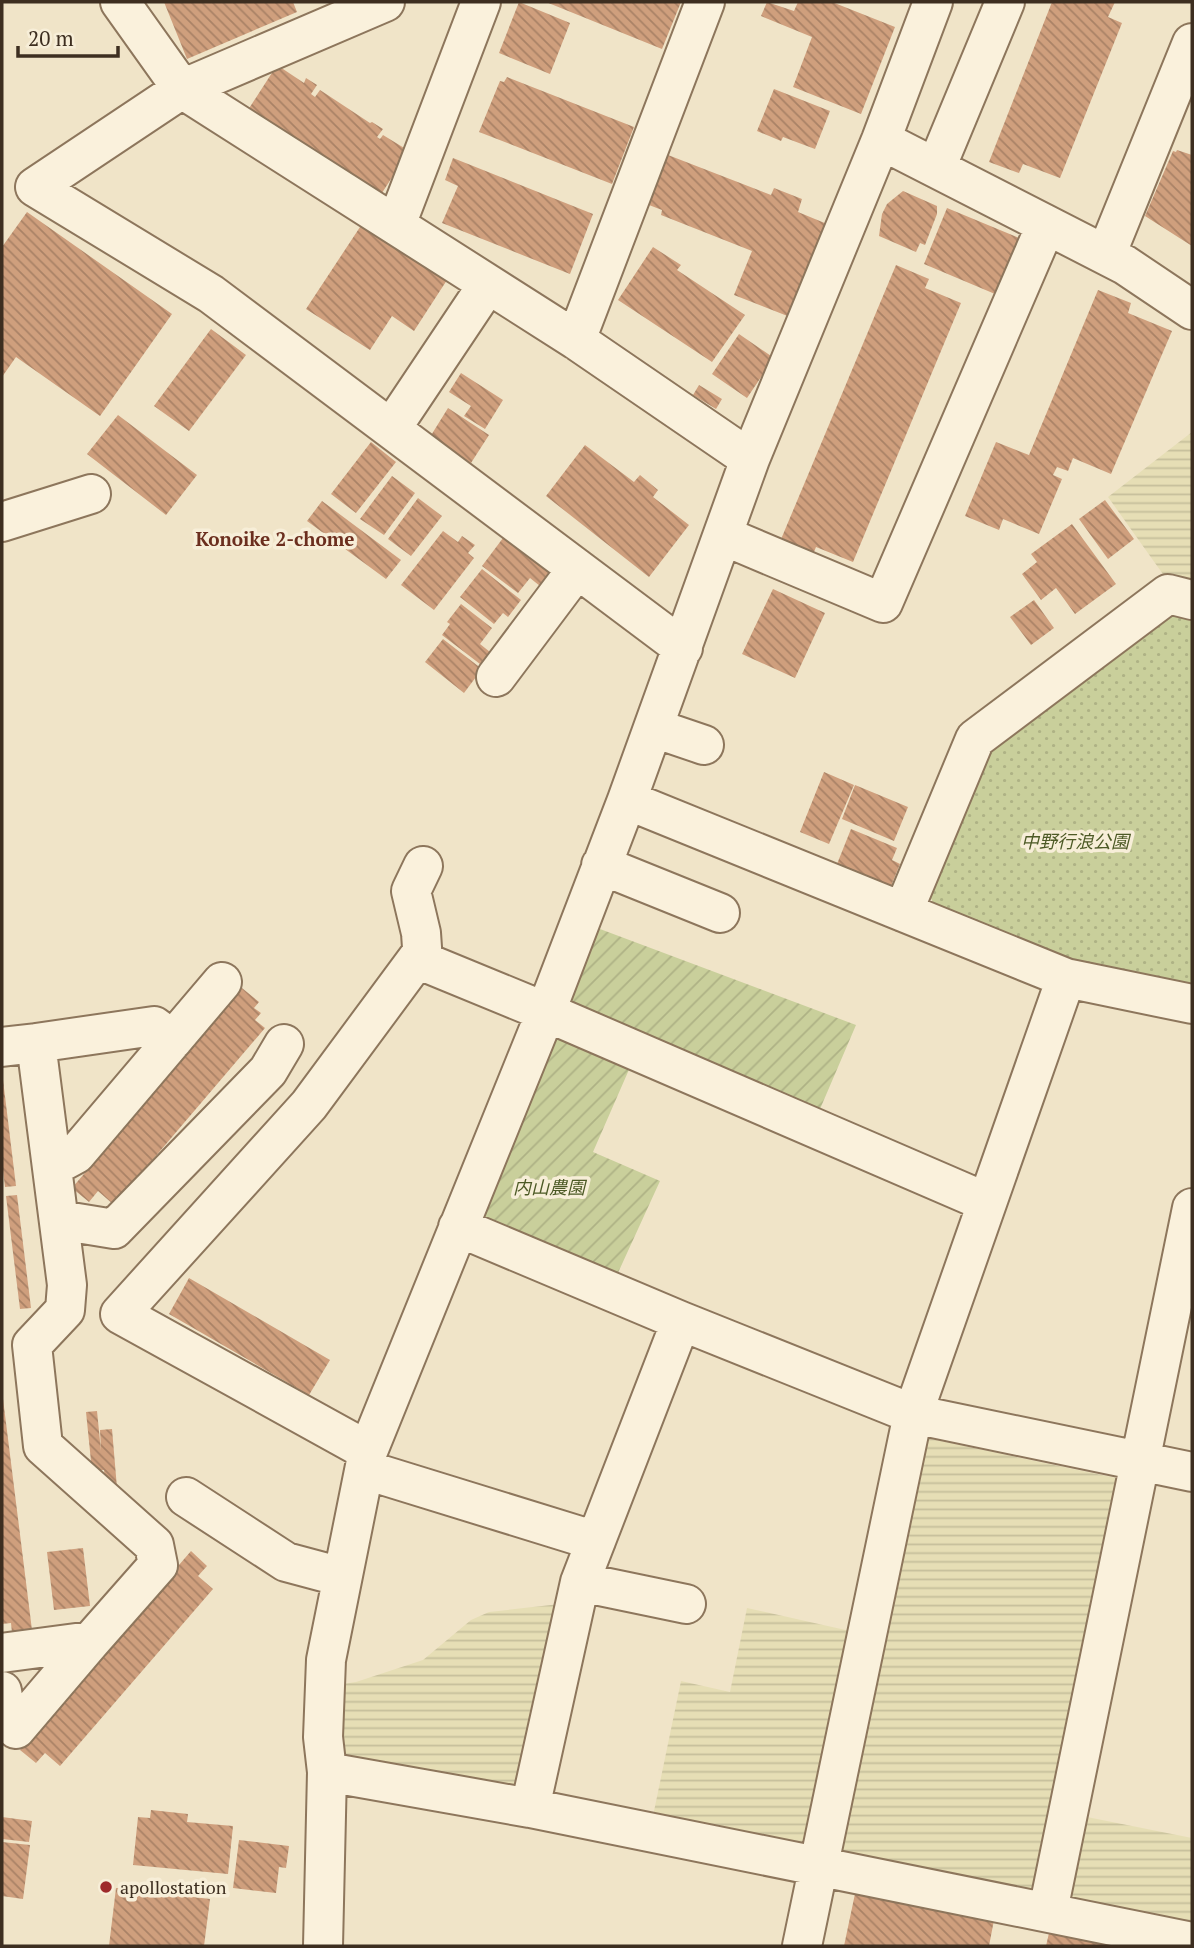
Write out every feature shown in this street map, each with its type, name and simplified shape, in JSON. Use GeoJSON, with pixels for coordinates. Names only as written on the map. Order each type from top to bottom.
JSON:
{"type":"FeatureCollection","features":[{"type":"Feature","properties":{"kind":"street"},"geometry":{"type":"LineString","coordinates":[[120,2],[182,89],[576,340],[750,459]]}},
{"type":"Feature","properties":{"kind":"street"},"geometry":{"type":"LineString","coordinates":[[385,2],[182,89],[35,187],[211,294],[683,648]]}},
{"type":"Feature","properties":{"kind":"street"},"geometry":{"type":"LineString","coordinates":[[396,225],[481,2]]}},
{"type":"Feature","properties":{"kind":"street"},"geometry":{"type":"LineString","coordinates":[[576,340],[705,2]]}},
{"type":"Feature","properties":{"kind":"street"},"geometry":{"type":"LineString","coordinates":[[323,1946],[327,1772],[323,1737],[326,1660],[349,1593],[367,1460],[546,1012],[627,800],[750,459],[881,139],[933,2]]}},
{"type":"Feature","properties":{"kind":"street"},"geometry":{"type":"LineString","coordinates":[[936,168],[1005,2]]}},
{"type":"Feature","properties":{"kind":"street"},"geometry":{"type":"LineString","coordinates":[[1106,256],[1192,43]]}},
{"type":"Feature","properties":{"kind":"street"},"geometry":{"type":"LineString","coordinates":[[881,139],[1106,256],[1192,310]]}},
{"type":"Feature","properties":{"kind":"street"},"geometry":{"type":"LineString","coordinates":[[724,536],[883,603],[1046,225]]}},
{"type":"Feature","properties":{"kind":"street"},"geometry":{"type":"LineString","coordinates":[[391,429],[488,284]]}},
{"type":"Feature","properties":{"kind":"street"},"geometry":{"type":"LineString","coordinates":[[2,522],[91,494]]}},
{"type":"Feature","properties":{"kind":"street"},"geometry":{"type":"LineString","coordinates":[[496,677],[577,569]]}},
{"type":"Feature","properties":{"kind":"street"},"geometry":{"type":"LineString","coordinates":[[903,912],[975,739],[1168,594],[1192,600]]}},
{"type":"Feature","properties":{"kind":"street"},"geometry":{"type":"LineString","coordinates":[[653,728],[704,746]]}},
{"type":"Feature","properties":{"kind":"street"},"geometry":{"type":"LineString","coordinates":[[627,800],[1066,978],[1192,1004]]}},
{"type":"Feature","properties":{"kind":"street"},"geometry":{"type":"LineString","coordinates":[[601,865],[720,913]]}},
{"type":"Feature","properties":{"kind":"street"},"geometry":{"type":"LineString","coordinates":[[423,866],[411,891],[421,933],[423,962]]}},
{"type":"Feature","properties":{"kind":"street"},"geometry":{"type":"LineString","coordinates":[[596,1541],[367,1460],[120,1314],[309,1105],[417,959],[986,1202]]}},
{"type":"Feature","properties":{"kind":"street"},"geometry":{"type":"LineString","coordinates":[[802,1946],[913,1414],[1066,978]]}},
{"type":"Feature","properties":{"kind":"street"},"geometry":{"type":"LineString","coordinates":[[52,1167],[76,1154],[222,982]]}},
{"type":"Feature","properties":{"kind":"street"},"geometry":{"type":"LineString","coordinates":[[2,1691],[6,1716],[16,1729],[158,1564],[154,1545],[43,1446],[17,1343],[65,1310],[67,1285],[52,1167],[19,1045],[154,1026],[173,1040]]}},
{"type":"Feature","properties":{"kind":"street"},"geometry":{"type":"LineString","coordinates":[[59,1220],[114,1229],[268,1071],[284,1044]]}},
{"type":"Feature","properties":{"kind":"street"},"geometry":{"type":"LineString","coordinates":[[1048,1911],[1192,1208]]}},
{"type":"Feature","properties":{"kind":"street"},"geometry":{"type":"LineString","coordinates":[[458,1227],[681,1321],[913,1414],[1192,1472]]}},
{"type":"Feature","properties":{"kind":"street"},"geometry":{"type":"LineString","coordinates":[[530,1808],[580,1583],[681,1321]]}},
{"type":"Feature","properties":{"kind":"street"},"geometry":{"type":"LineString","coordinates":[[186,1497],[286,1562],[349,1593]]}},
{"type":"Feature","properties":{"kind":"street"},"geometry":{"type":"LineString","coordinates":[[580,1583],[686,1604]]}},
{"type":"Feature","properties":{"kind":"street"},"geometry":{"type":"LineString","coordinates":[[2,1653],[91,1641]]}},
{"type":"Feature","properties":{"kind":"street"},"geometry":{"type":"LineString","coordinates":[[327,1772],[530,1808],[1192,1942]]}},
{"type":"Feature","properties":{"kind":"shaded area"},"geometry":{"type":"Polygon","coordinates":[[[1192,432],[1192,583],[1165,577],[1108,497],[1192,432]]]}},
{"type":"Feature","properties":{"kind":"shaded area"},"geometry":{"type":"Polygon","coordinates":[[[926,1438],[1116,1478],[1118,1483],[1038,1884],[1024,1893],[848,1856],[840,1845],[926,1438]]]}},
{"type":"Feature","properties":{"kind":"shaded area"},"geometry":{"type":"Polygon","coordinates":[[[560,1604],[525,1778],[510,1789],[345,1755],[334,1743],[335,1685],[356,1682],[423,1660],[471,1620],[489,1612],[560,1604]]]}},
{"type":"Feature","properties":{"kind":"shaded area"},"geometry":{"type":"Polygon","coordinates":[[[747,1608],[850,1631],[810,1838],[798,1847],[653,1816],[681,1681],[730,1692],[747,1608]]]}},
{"type":"Feature","properties":{"kind":"shaded area"},"geometry":{"type":"Polygon","coordinates":[[[1082,1816],[1192,1838],[1192,1927],[1077,1903],[1068,1891],[1082,1816]]]}},
{"type":"Feature","properties":{"kind":"green space","name":"中野行浪公園"},"geometry":{"type":"Polygon","coordinates":[[[1192,612],[1192,989],[1077,969],[937,911],[930,896],[989,743],[1165,614],[1192,612]]]}},
{"type":"Feature","properties":{"kind":"green space"},"geometry":{"type":"Polygon","coordinates":[[[592,926],[856,1025],[820,1109],[575,1008],[567,994],[592,926]]]}},
{"type":"Feature","properties":{"kind":"green space","name":"内山農園"},"geometry":{"type":"Polygon","coordinates":[[[564,1033],[631,1065],[593,1152],[660,1181],[617,1275],[487,1222],[481,1206],[548,1043],[564,1033]]]}},
{"type":"Feature","properties":{"kind":"building"},"geometry":{"type":"Polygon","coordinates":[[[164,2],[293,2],[297,12],[187,59],[164,2]]]}},
{"type":"Feature","properties":{"kind":"building"},"geometry":{"type":"Polygon","coordinates":[[[519,2],[570,23],[550,74],[499,53],[519,2]]]}},
{"type":"Feature","properties":{"kind":"building"},"geometry":{"type":"Polygon","coordinates":[[[546,2],[681,2],[662,49],[546,2]]]}},
{"type":"Feature","properties":{"kind":"building"},"geometry":{"type":"Polygon","coordinates":[[[767,2],[794,11],[798,2],[832,2],[895,27],[861,114],[793,87],[812,37],[761,16],[767,2]]]}},
{"type":"Feature","properties":{"kind":"building"},"geometry":{"type":"Polygon","coordinates":[[[1052,2],[1115,2],[1108,17],[1122,23],[1060,178],[1023,164],[1019,173],[989,162],[1052,2]]]}},
{"type":"Feature","properties":{"kind":"building"},"geometry":{"type":"Polygon","coordinates":[[[277,65],[304,83],[306,78],[317,85],[311,94],[315,97],[320,90],[383,129],[377,137],[380,139],[383,135],[409,151],[380,196],[248,110],[277,65]]]}},
{"type":"Feature","properties":{"kind":"building"},"geometry":{"type":"Polygon","coordinates":[[[507,77],[634,127],[612,184],[479,132],[500,81],[504,82],[507,77]]]}},
{"type":"Feature","properties":{"kind":"building"},"geometry":{"type":"Polygon","coordinates":[[[774,89],[830,111],[815,149],[783,137],[781,141],[757,131],[774,89]]]}},
{"type":"Feature","properties":{"kind":"building"},"geometry":{"type":"Polygon","coordinates":[[[1173,151],[1192,155],[1192,246],[1145,216],[1173,151]]]}},
{"type":"Feature","properties":{"kind":"building"},"geometry":{"type":"Polygon","coordinates":[[[668,155],[771,195],[774,188],[802,199],[798,212],[827,224],[790,317],[734,295],[752,251],[661,215],[662,210],[649,205],[668,155]]]}},
{"type":"Feature","properties":{"kind":"building"},"geometry":{"type":"Polygon","coordinates":[[[453,158],[593,214],[570,274],[442,223],[458,186],[445,180],[453,158]]]}},
{"type":"Feature","properties":{"kind":"building"},"geometry":{"type":"Polygon","coordinates":[[[903,191],[937,206],[937,214],[925,245],[920,243],[916,252],[879,236],[882,214],[887,204],[903,191]]]}},
{"type":"Feature","properties":{"kind":"building"},"geometry":{"type":"Polygon","coordinates":[[[947,208],[1019,238],[995,294],[924,264],[947,208]]]}},
{"type":"Feature","properties":{"kind":"building"},"geometry":{"type":"Polygon","coordinates":[[[27,212],[172,314],[100,416],[16,357],[2,377],[2,247],[27,212]]]}},
{"type":"Feature","properties":{"kind":"building"},"geometry":{"type":"Polygon","coordinates":[[[362,224],[447,280],[414,331],[392,316],[370,350],[306,309],[362,224]]]}},
{"type":"Feature","properties":{"kind":"building"},"geometry":{"type":"Polygon","coordinates":[[[653,247],[681,265],[677,270],[745,315],[712,362],[618,300],[653,247]]]}},
{"type":"Feature","properties":{"kind":"building"},"geometry":{"type":"Polygon","coordinates":[[[896,265],[929,279],[925,288],[961,303],[853,562],[816,547],[812,557],[779,544],[896,265]]]}},
{"type":"Feature","properties":{"kind":"building"},"geometry":{"type":"Polygon","coordinates":[[[1098,290],[1131,303],[1128,313],[1172,331],[1111,474],[1073,458],[1068,471],[1057,467],[1053,475],[1062,479],[1039,534],[1003,519],[999,530],[965,516],[996,442],[1029,455],[1098,290]]]}},
{"type":"Feature","properties":{"kind":"building"},"geometry":{"type":"Polygon","coordinates":[[[211,329],[246,355],[189,431],[154,406],[211,329]]]}},
{"type":"Feature","properties":{"kind":"building"},"geometry":{"type":"Polygon","coordinates":[[[739,334],[774,358],[747,398],[712,374],[739,334]]]}},
{"type":"Feature","properties":{"kind":"building"},"geometry":{"type":"Polygon","coordinates":[[[461,373],[503,400],[485,429],[464,416],[471,406],[449,392],[461,373]]]}},
{"type":"Feature","properties":{"kind":"building"},"geometry":{"type":"Polygon","coordinates":[[[699,385],[722,399],[716,409],[693,395],[699,385]]]}},
{"type":"Feature","properties":{"kind":"building"},"geometry":{"type":"Polygon","coordinates":[[[448,408],[489,435],[471,463],[430,437],[448,408]]]}},
{"type":"Feature","properties":{"kind":"building"},"geometry":{"type":"Polygon","coordinates":[[[118,415],[197,475],[166,515],[87,454],[118,415]]]}},
{"type":"Feature","properties":{"kind":"building"},"geometry":{"type":"Polygon","coordinates":[[[371,442],[396,462],[356,513],[331,494],[371,442]]]}},
{"type":"Feature","properties":{"kind":"building"},"geometry":{"type":"Polygon","coordinates":[[[585,445],[634,482],[640,475],[658,490],[653,497],[689,525],[649,577],[546,496],[585,445]]]}},
{"type":"Feature","properties":{"kind":"building"},"geometry":{"type":"Polygon","coordinates":[[[392,476],[415,493],[384,535],[360,519],[392,476]]]}},
{"type":"Feature","properties":{"kind":"building"},"geometry":{"type":"Polygon","coordinates":[[[418,498],[442,516],[411,556],[388,539],[418,498]]]}},
{"type":"Feature","properties":{"kind":"building"},"geometry":{"type":"Polygon","coordinates":[[[1105,500],[1134,539],[1108,559],[1079,519],[1105,500]]]}},
{"type":"Feature","properties":{"kind":"building"},"geometry":{"type":"Polygon","coordinates":[[[322,501],[401,560],[386,579],[307,521],[322,501]]]}},
{"type":"Feature","properties":{"kind":"building"},"geometry":{"type":"Polygon","coordinates":[[[1072,524],[1116,584],[1075,614],[1056,588],[1041,600],[1022,574],[1037,562],[1031,554],[1072,524]]]}},
{"type":"Feature","properties":{"kind":"building"},"geometry":{"type":"Polygon","coordinates":[[[443,531],[458,542],[462,536],[475,545],[468,553],[474,558],[434,610],[401,585],[443,531]]]}},
{"type":"Feature","properties":{"kind":"building"},"geometry":{"type":"Polygon","coordinates":[[[503,538],[550,573],[540,586],[530,578],[518,593],[482,566],[503,538]]]}},
{"type":"Feature","properties":{"kind":"building"},"geometry":{"type":"Polygon","coordinates":[[[482,569],[521,600],[508,617],[503,613],[494,624],[460,597],[482,569]]]}},
{"type":"Feature","properties":{"kind":"building"},"geometry":{"type":"Polygon","coordinates":[[[773,589],[825,613],[795,678],[742,654],[773,589]]]}},
{"type":"Feature","properties":{"kind":"building"},"geometry":{"type":"Polygon","coordinates":[[[1034,600],[1054,628],[1031,645],[1010,617],[1034,600]]]}},
{"type":"Feature","properties":{"kind":"building"},"geometry":{"type":"Polygon","coordinates":[[[461,604],[492,628],[480,644],[490,652],[480,664],[442,635],[450,624],[447,622],[461,604]]]}},
{"type":"Feature","properties":{"kind":"building"},"geometry":{"type":"Polygon","coordinates":[[[443,639],[482,669],[464,693],[425,662],[443,639]]]}},
{"type":"Feature","properties":{"kind":"building"},"geometry":{"type":"Polygon","coordinates":[[[824,772],[854,785],[829,844],[800,832],[824,772]]]}},
{"type":"Feature","properties":{"kind":"building"},"geometry":{"type":"Polygon","coordinates":[[[855,785],[908,807],[894,841],[842,819],[855,785]]]}},
{"type":"Feature","properties":{"kind":"building"},"geometry":{"type":"Polygon","coordinates":[[[851,829],[897,848],[892,860],[900,864],[891,886],[837,864],[851,829]]]}},
{"type":"Feature","properties":{"kind":"building"},"geometry":{"type":"Polygon","coordinates":[[[242,988],[259,1002],[254,1008],[261,1013],[255,1020],[265,1028],[114,1205],[98,1191],[89,1202],[72,1188],[242,988]]]}},
{"type":"Feature","properties":{"kind":"building"},"geometry":{"type":"Polygon","coordinates":[[[3,1080],[16,1186],[5,1187],[2,1162],[3,1080]]]}},
{"type":"Feature","properties":{"kind":"building"},"geometry":{"type":"Polygon","coordinates":[[[17,1195],[31,1308],[20,1309],[6,1196],[17,1195]]]}},
{"type":"Feature","properties":{"kind":"building"},"geometry":{"type":"Polygon","coordinates":[[[189,1278],[330,1360],[309,1395],[169,1314],[189,1278]]]}},
{"type":"Feature","properties":{"kind":"building"},"geometry":{"type":"Polygon","coordinates":[[[2,1391],[32,1630],[12,1633],[11,1623],[2,1624],[2,1391]]]}},
{"type":"Feature","properties":{"kind":"building"},"geometry":{"type":"Polygon","coordinates":[[[97,1411],[101,1451],[100,1430],[112,1429],[117,1488],[106,1489],[104,1470],[92,1471],[86,1412],[97,1411]]]}},
{"type":"Feature","properties":{"kind":"building"},"geometry":{"type":"Polygon","coordinates":[[[83,1548],[90,1606],[54,1610],[47,1552],[83,1548]]]}},
{"type":"Feature","properties":{"kind":"building"},"geometry":{"type":"Polygon","coordinates":[[[191,1551],[207,1566],[198,1576],[213,1589],[60,1766],[45,1753],[36,1763],[20,1750],[191,1551]]]}},
{"type":"Feature","properties":{"kind":"building"},"geometry":{"type":"Polygon","coordinates":[[[151,1810],[188,1814],[187,1822],[233,1826],[228,1874],[133,1865],[138,1817],[150,1818],[151,1810]]]}},
{"type":"Feature","properties":{"kind":"building"},"geometry":{"type":"Polygon","coordinates":[[[2,1817],[32,1821],[29,1842],[2,1839],[2,1817]]]}},
{"type":"Feature","properties":{"kind":"building"},"geometry":{"type":"Polygon","coordinates":[[[239,1840],[289,1846],[286,1868],[279,1867],[276,1893],[233,1888],[239,1840]]]}},
{"type":"Feature","properties":{"kind":"building"},"geometry":{"type":"Polygon","coordinates":[[[2,1842],[30,1845],[23,1899],[2,1896],[2,1842]]]}},
{"type":"Feature","properties":{"kind":"building"},"geometry":{"type":"Polygon","coordinates":[[[116,1888],[210,1899],[204,1946],[109,1946],[116,1888]]]}},
{"type":"Feature","properties":{"kind":"building"},"geometry":{"type":"Polygon","coordinates":[[[856,1889],[994,1920],[989,1946],[844,1946],[856,1889]]]}},
{"type":"Feature","properties":{"kind":"building"},"geometry":{"type":"Polygon","coordinates":[[[1049,1933],[1113,1945],[1113,1946],[1046,1946],[1049,1933]]]}},
{"type":"Feature","properties":{"kind":"place","name":"apollostation"},"geometry":{"type":"Point","coordinates":[106,1887]}},
{"type":"Feature","properties":{"kind":"district","name":"Konoike 2-chome"},"geometry":{"type":"Point","coordinates":[275,538]}}]}
